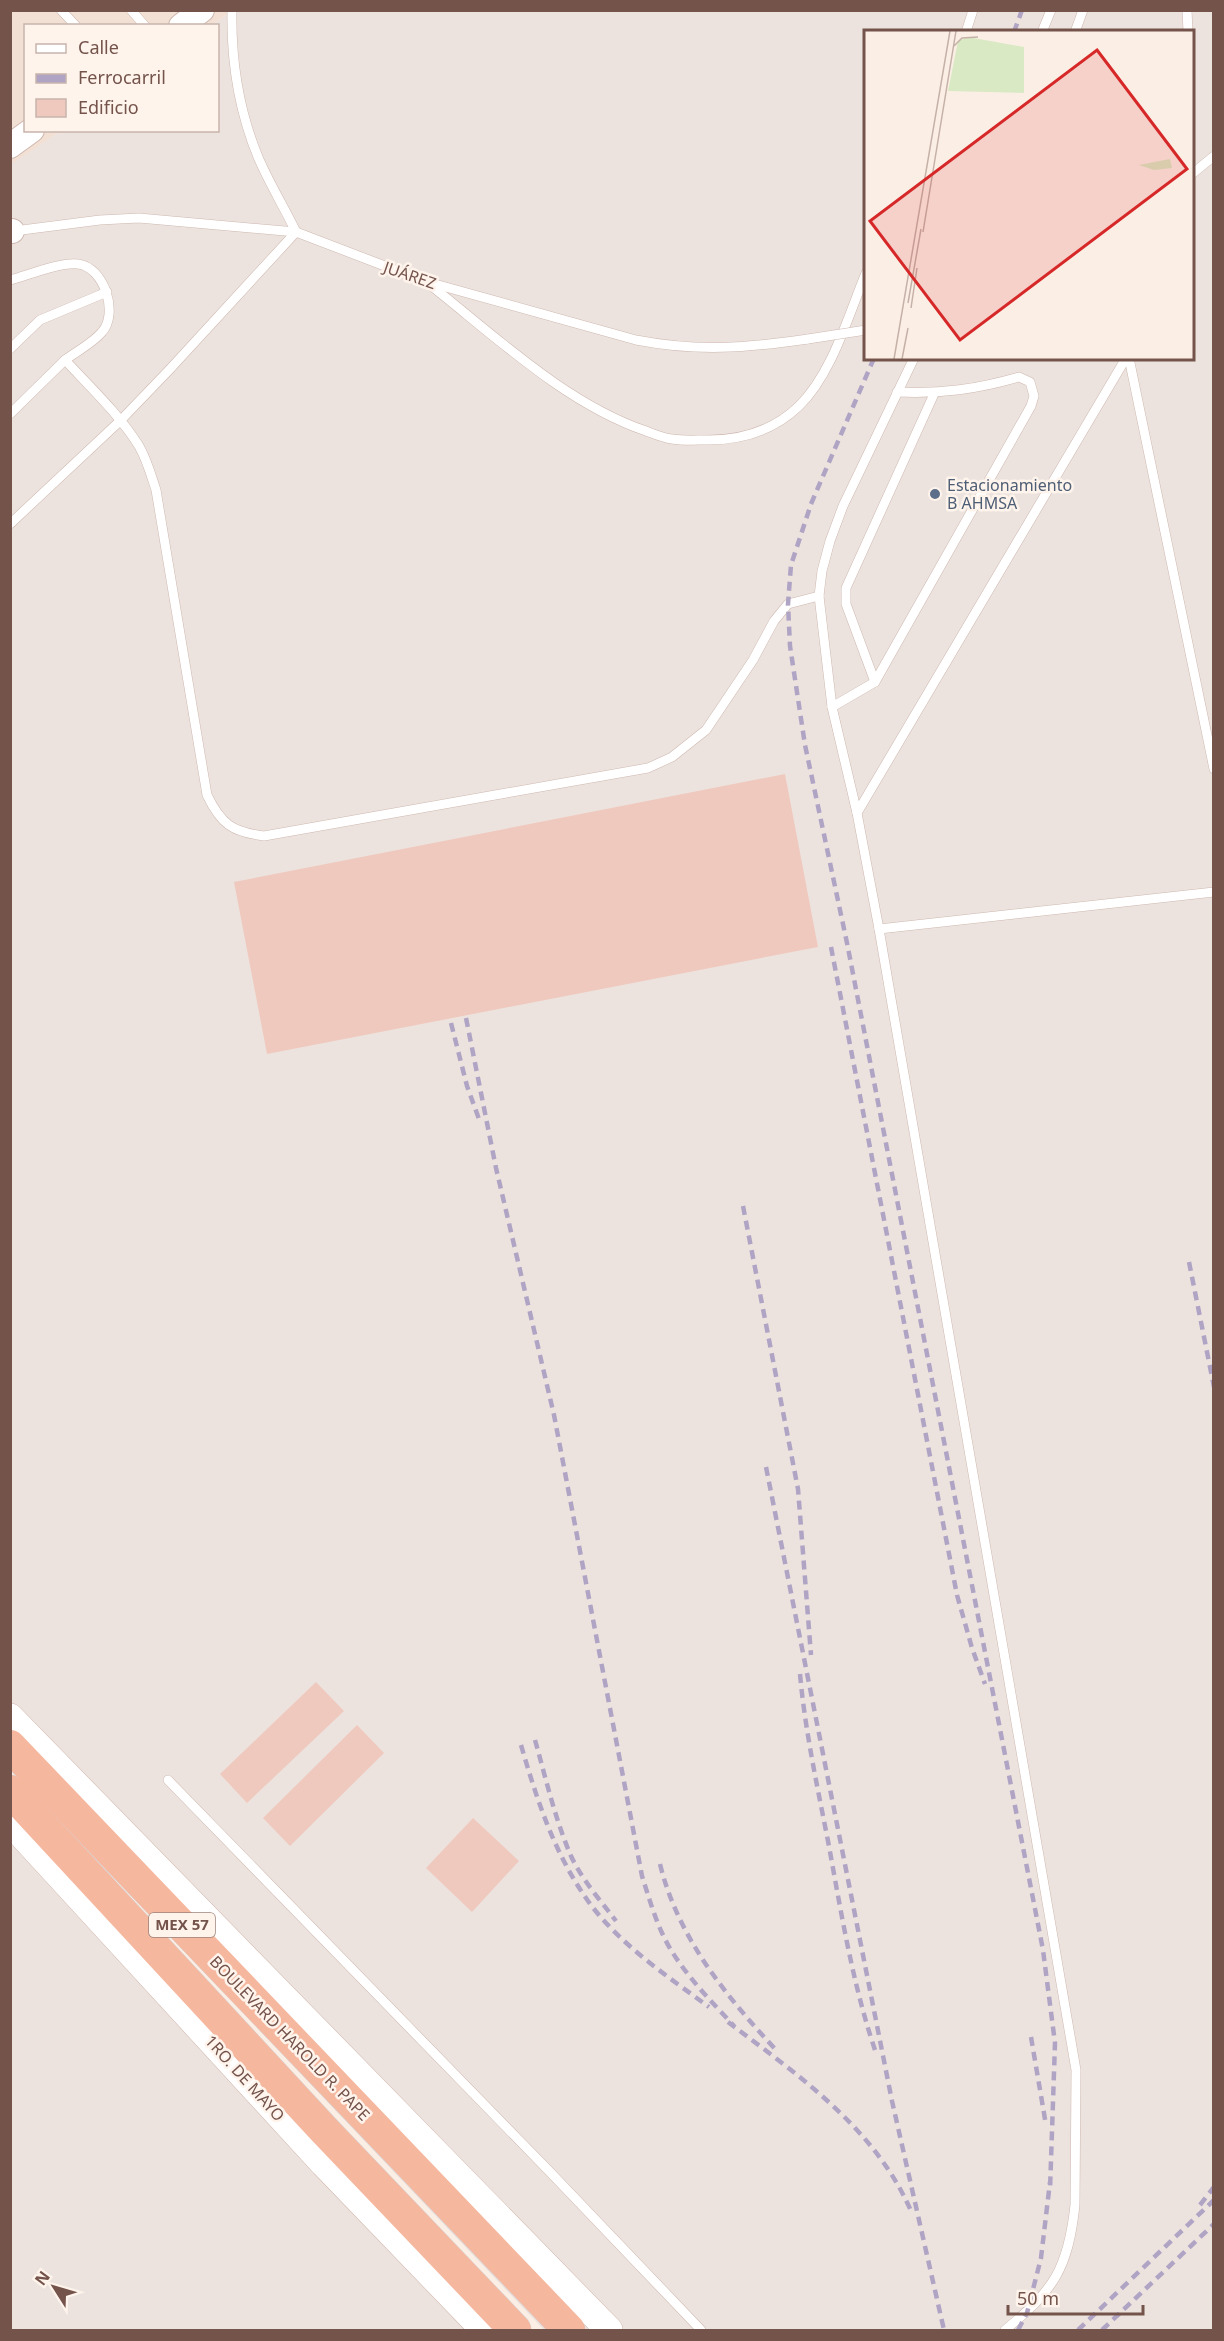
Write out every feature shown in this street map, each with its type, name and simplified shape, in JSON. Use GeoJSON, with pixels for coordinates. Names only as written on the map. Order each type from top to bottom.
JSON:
{"type":"FeatureCollection","features":[{"type":"Feature","properties":{"kind":"highway","name":"BOULEVARD HAROLD R. PAPE"},"geometry":{"type":"LineString","coordinates":[[10,1746],[569,2331]]}},
{"type":"Feature","properties":{"kind":"highway","name":"MEX 57"},"geometry":{"type":"LineString","coordinates":[[10,1791],[324,2130],[515,2331]]}},
{"type":"Feature","properties":{"kind":"main road"},"geometry":{"type":"LineString","coordinates":[[10,1718],[609,2331]]}},
{"type":"Feature","properties":{"kind":"main road","name":"1RO. DE MAYO"},"geometry":{"type":"LineString","coordinates":[[10,1821],[324,2164],[484,2331]]}},
{"type":"Feature","properties":{"kind":"street"},"geometry":{"type":"LineString","coordinates":[[184,24],[202,10]]}},
{"type":"Feature","properties":{"kind":"street"},"geometry":{"type":"LineString","coordinates":[[10,146],[29,132]]}},
{"type":"Feature","properties":{"kind":"lane"},"geometry":{"type":"LineString","coordinates":[[61,10],[74,24]]}},
{"type":"Feature","properties":{"kind":"lane"},"geometry":{"type":"LineString","coordinates":[[131,10],[143,24]]}},
{"type":"Feature","properties":{"kind":"lane"},"geometry":{"type":"LineString","coordinates":[[10,524],[121,420],[296,232],[257,155],[247,124],[234,67],[232,10]]}},
{"type":"Feature","properties":{"kind":"lane"},"geometry":{"type":"LineString","coordinates":[[967,30],[973,10]]}},
{"type":"Feature","properties":{"kind":"lane"},"geometry":{"type":"LineString","coordinates":[[1043,30],[1051,10]]}},
{"type":"Feature","properties":{"kind":"lane"},"geometry":{"type":"LineString","coordinates":[[1076,30],[1083,10]]}},
{"type":"Feature","properties":{"kind":"lane"},"geometry":{"type":"LineString","coordinates":[[1187,10],[1188,30]]}},
{"type":"Feature","properties":{"kind":"lane"},"geometry":{"type":"LineString","coordinates":[[1194,172],[1213,156]]}},
{"type":"Feature","properties":{"kind":"lane","name":"JUÁREZ"},"geometry":{"type":"LineString","coordinates":[[11,231],[139,218],[296,232],[424,281],[636,340],[668,346],[751,347],[864,330]]}},
{"type":"Feature","properties":{"kind":"lane"},"geometry":{"type":"LineString","coordinates":[[10,280],[75,264],[90,269],[107,292],[109,310],[108,323],[102,332],[65,360],[10,414]]}},
{"type":"Feature","properties":{"kind":"lane"},"geometry":{"type":"LineString","coordinates":[[424,281],[552,381],[621,423],[671,439],[733,440],[757,433],[799,406],[818,382],[830,361],[864,278]]}},
{"type":"Feature","properties":{"kind":"lane"},"geometry":{"type":"LineString","coordinates":[[10,349],[40,320],[107,292]]}},
{"type":"Feature","properties":{"kind":"lane"},"geometry":{"type":"LineString","coordinates":[[65,360],[121,420],[148,464],[156,490],[207,795],[215,811],[228,825],[243,834],[264,836],[648,768],[672,758],[706,730],[753,660],[774,621],[788,604],[819,596]]}},
{"type":"Feature","properties":{"kind":"lane"},"geometry":{"type":"LineString","coordinates":[[913,360],[843,506],[830,541],[822,571],[819,596],[832,707],[857,813],[879,929],[1076,2070],[1075,2205],[1073,2227],[1064,2263],[1054,2283],[1027,2313],[1005,2331]]}},
{"type":"Feature","properties":{"kind":"lane"},"geometry":{"type":"LineString","coordinates":[[857,813],[1127,360]]}},
{"type":"Feature","properties":{"kind":"lane"},"geometry":{"type":"LineString","coordinates":[[1128,360],[1214,769]]}},
{"type":"Feature","properties":{"kind":"lane"},"geometry":{"type":"LineString","coordinates":[[832,707],[875,682],[1031,406],[1034,396],[1030,382],[1019,378],[988,386],[934,394],[897,392]]}},
{"type":"Feature","properties":{"kind":"lane"},"geometry":{"type":"LineString","coordinates":[[875,682],[846,604],[846,588],[934,394]]}},
{"type":"Feature","properties":{"kind":"lane"},"geometry":{"type":"LineString","coordinates":[[879,929],[1214,892]]}},
{"type":"Feature","properties":{"kind":"lane"},"geometry":{"type":"LineString","coordinates":[[168,1780],[542,2163],[701,2331]]}},
{"type":"Feature","properties":{"kind":"shaded area"},"geometry":{"type":"Polygon","coordinates":[[[11,11],[232,11],[213,24],[24,24],[24,132],[60,132],[11,165],[11,11]]]}},
{"type":"Feature","properties":{"kind":"shaded area"},"geometry":{"type":"Polygon","coordinates":[[[232,11],[1213,11],[1213,2330],[544,2330],[11,1769],[10,165],[60,132],[219,132],[219,24],[213,24],[232,11]]]}},
{"type":"Feature","properties":{"kind":"shaded area"},"geometry":{"type":"Polygon","coordinates":[[[11,1840],[472,2330],[11,2330],[11,1840]]]}},
{"type":"Feature","properties":{"kind":"building"},"geometry":{"type":"Polygon","coordinates":[[[785,774],[818,947],[267,1054],[234,882],[785,774]]]}},
{"type":"Feature","properties":{"kind":"building"},"geometry":{"type":"Polygon","coordinates":[[[316,1682],[344,1711],[247,1803],[220,1774],[316,1682]]]}},
{"type":"Feature","properties":{"kind":"building"},"geometry":{"type":"Polygon","coordinates":[[[357,1725],[384,1753],[290,1846],[263,1818],[357,1725]]]}},
{"type":"Feature","properties":{"kind":"building"},"geometry":{"type":"Polygon","coordinates":[[[473,1818],[519,1861],[472,1912],[426,1868],[473,1818]]]}},
{"type":"Feature","properties":{"kind":"railway"},"geometry":{"type":"LineString","coordinates":[[1015,30],[1022,10]]}},
{"type":"Feature","properties":{"kind":"railway"},"geometry":{"type":"LineString","coordinates":[[873,360],[811,504],[791,565],[788,604],[790,646],[805,745],[847,943],[1043,1950],[1055,2043],[1050,2190]]}},
{"type":"Feature","properties":{"kind":"railway"},"geometry":{"type":"LineString","coordinates":[[831,947],[957,1595],[985,1684]]}},
{"type":"Feature","properties":{"kind":"railway"},"geometry":{"type":"LineString","coordinates":[[466,1018],[496,1168],[554,1415],[642,1876],[658,1923],[671,1950],[693,1980],[734,2026]]}},
{"type":"Feature","properties":{"kind":"railway"},"geometry":{"type":"LineString","coordinates":[[451,1023],[467,1086],[479,1119]]}},
{"type":"Feature","properties":{"kind":"railway"},"geometry":{"type":"LineString","coordinates":[[743,1206],[798,1489],[811,1655]]}},
{"type":"Feature","properties":{"kind":"railway"},"geometry":{"type":"LineString","coordinates":[[1189,1262],[1214,1387]]}},
{"type":"Feature","properties":{"kind":"railway"},"geometry":{"type":"LineString","coordinates":[[766,1467],[892,2101],[944,2330]]}},
{"type":"Feature","properties":{"kind":"railway"},"geometry":{"type":"LineString","coordinates":[[800,1674],[812,1758],[848,1946],[875,2050]]}},
{"type":"Feature","properties":{"kind":"railway"},"geometry":{"type":"LineString","coordinates":[[535,1740],[555,1813],[575,1865],[616,1921]]}},
{"type":"Feature","properties":{"kind":"railway"},"geometry":{"type":"LineString","coordinates":[[521,1745],[533,1786],[556,1845],[588,1901],[600,1917],[629,1945],[709,2007]]}},
{"type":"Feature","properties":{"kind":"railway"},"geometry":{"type":"LineString","coordinates":[[660,1864],[679,1917],[706,1965],[777,2051]]}},
{"type":"Feature","properties":{"kind":"railway"},"geometry":{"type":"LineString","coordinates":[[728,2022],[807,2083],[856,2129],[896,2181],[911,2211]]}},
{"type":"Feature","properties":{"kind":"railway"},"geometry":{"type":"LineString","coordinates":[[1031,2037],[1046,2125]]}},
{"type":"Feature","properties":{"kind":"railway"},"geometry":{"type":"LineString","coordinates":[[1018,2330],[1027,2313],[1041,2258],[1050,2182]]}},
{"type":"Feature","properties":{"kind":"railway"},"geometry":{"type":"LineString","coordinates":[[1200,2205],[1214,2187]]}},
{"type":"Feature","properties":{"kind":"railway"},"geometry":{"type":"LineString","coordinates":[[1078,2330],[1214,2200]]}},
{"type":"Feature","properties":{"kind":"railway"},"geometry":{"type":"LineString","coordinates":[[1102,2330],[1214,2224]]}},
{"type":"Feature","properties":{"kind":"place","name":"Estacionamiento B AHMSA"},"geometry":{"type":"Point","coordinates":[935,494]}}]}
